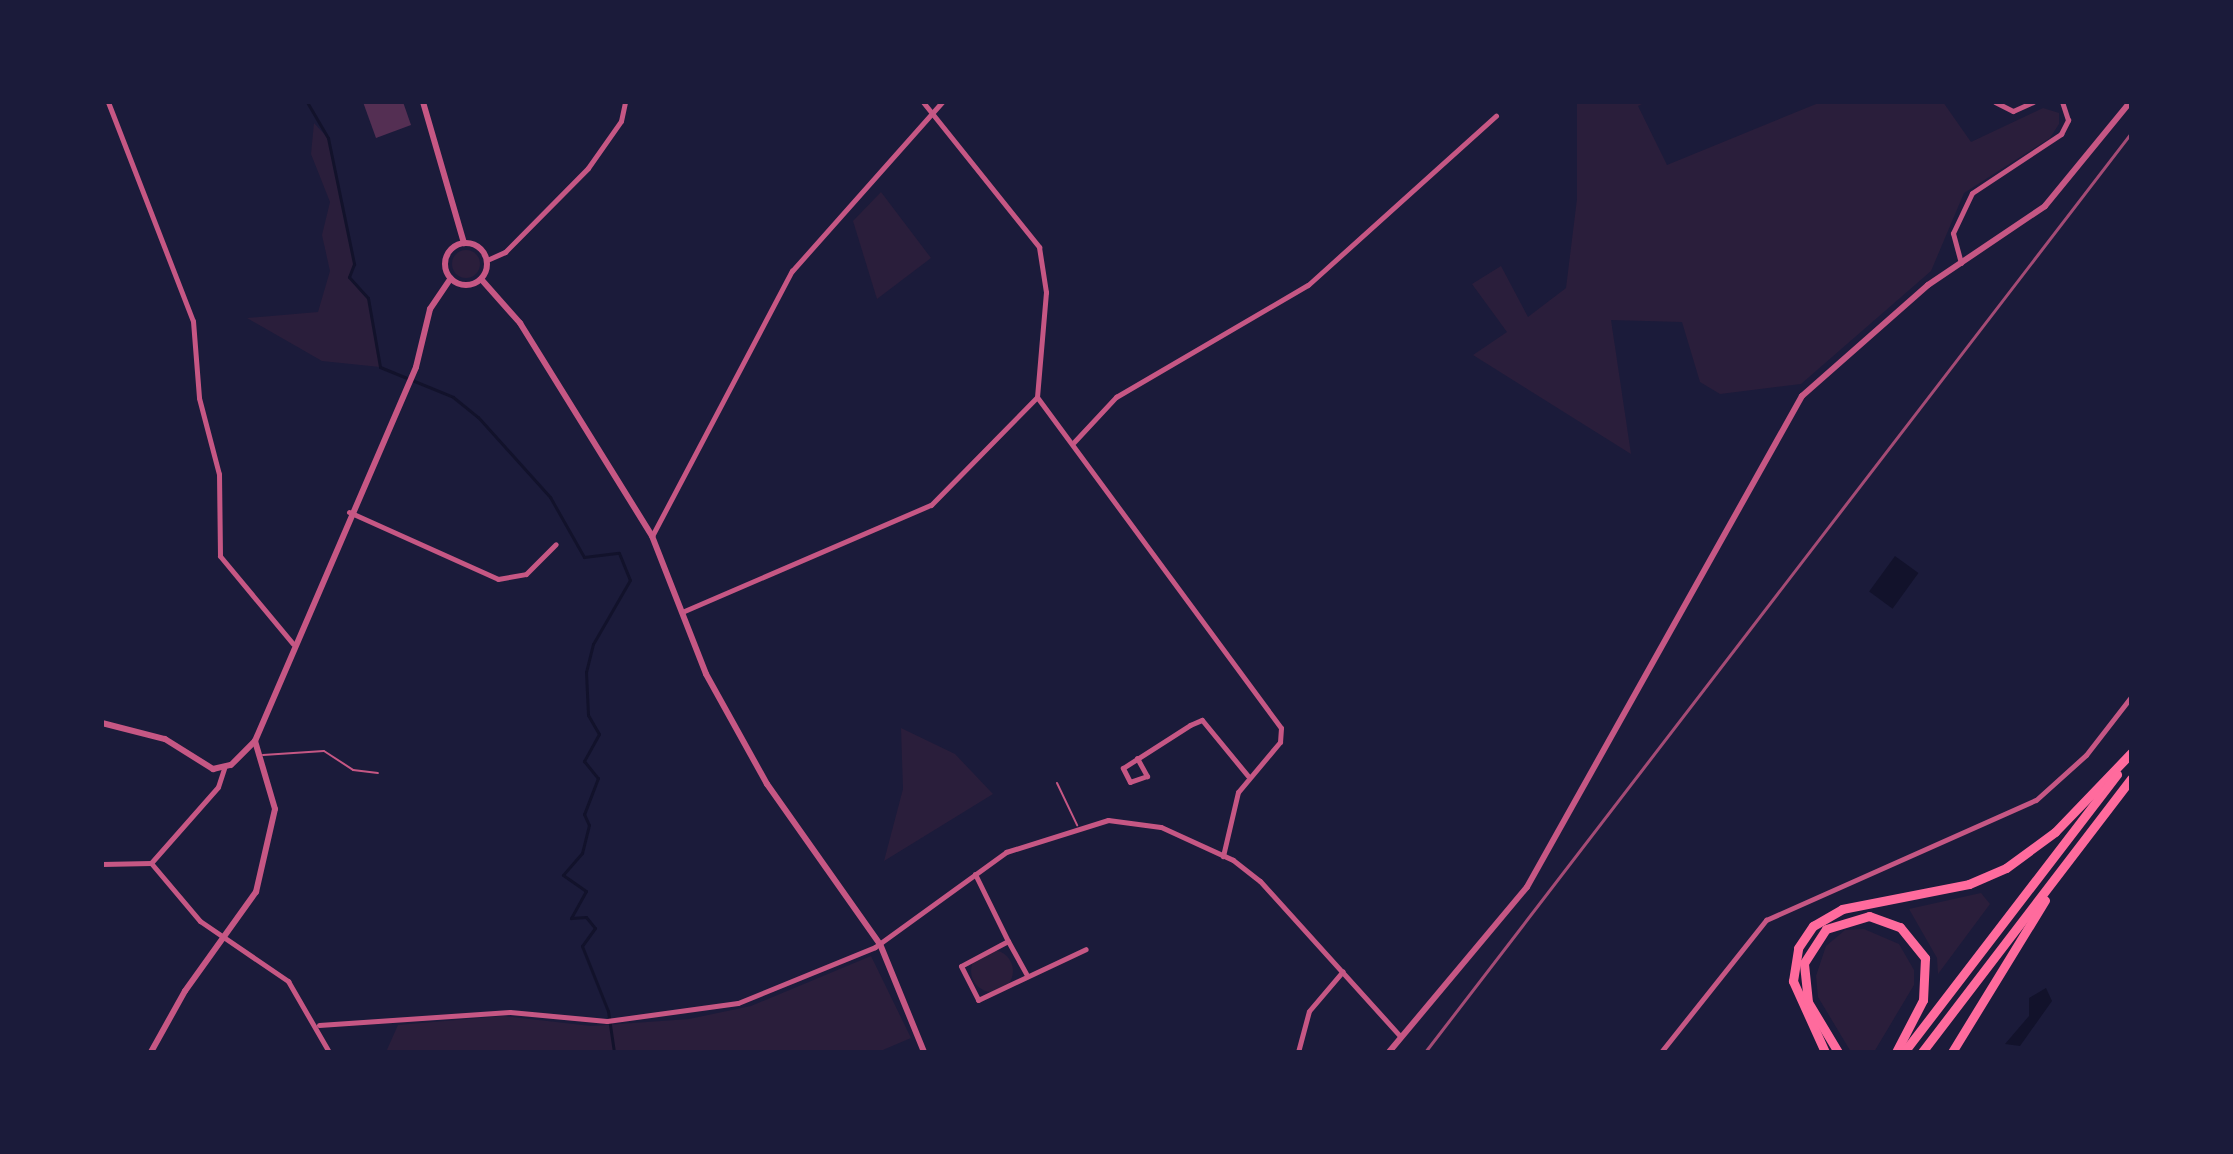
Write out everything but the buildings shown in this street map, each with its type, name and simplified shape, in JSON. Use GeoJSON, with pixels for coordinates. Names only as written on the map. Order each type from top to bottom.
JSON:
{"type":"FeatureCollection","features":[{"type":"Feature","properties":{"kind":"highway"},"geometry":{"type":"LineString","coordinates":[[1825,1052],[1793,981],[1798,948],[1813,926],[1842,909],[1969,884],[2006,868],[2041,846],[2131,754]]}},
{"type":"Feature","properties":{"kind":"highway"},"geometry":{"type":"LineString","coordinates":[[1904,1052],[2131,754]]}},
{"type":"Feature","properties":{"kind":"highway"},"geometry":{"type":"LineString","coordinates":[[1922,1052],[2131,779]]}},
{"type":"Feature","properties":{"kind":"highway"},"geometry":{"type":"LineString","coordinates":[[1952,1052],[2086,837]]}},
{"type":"Feature","properties":{"kind":"highway"},"geometry":{"type":"LineString","coordinates":[[1838,1052],[1815,1018],[1803,972],[1812,944],[1844,919],[1890,921],[1922,952],[1926,987],[1909,1030],[1896,1052]]}},
{"type":"Feature","properties":{"kind":"street"},"geometry":{"type":"LineString","coordinates":[[108,102],[193,321],[199,398],[219,474],[220,556],[293,644]]}},
{"type":"Feature","properties":{"kind":"street"},"geometry":{"type":"LineString","coordinates":[[423,102],[464,243],[487,260]]}},
{"type":"Feature","properties":{"kind":"street"},"geometry":{"type":"LineString","coordinates":[[451,278],[469,285],[481,279],[487,260],[505,252],[588,168],[621,121],[625,102]]}},
{"type":"Feature","properties":{"kind":"street"},"geometry":{"type":"LineString","coordinates":[[682,612],[931,505],[1037,397],[1046,292],[1039,247],[923,102]]}},
{"type":"Feature","properties":{"kind":"street"},"geometry":{"type":"LineString","coordinates":[[652,536],[792,271],[934,115],[942,102]]}},
{"type":"Feature","properties":{"kind":"street"},"geometry":{"type":"LineString","coordinates":[[1995,102],[2013,111],[2033,102]]}},
{"type":"Feature","properties":{"kind":"street"},"geometry":{"type":"LineString","coordinates":[[1961,263],[1953,233],[1972,193],[2061,134],[2068,120],[2062,102]]}},
{"type":"Feature","properties":{"kind":"street"},"geometry":{"type":"LineString","coordinates":[[1389,1052],[1549,852],[1697,572],[1802,396],[1867,334],[1961,263],[2045,206],[2130,102]]}},
{"type":"Feature","properties":{"kind":"street"},"geometry":{"type":"LineString","coordinates":[[1074,442],[1116,397],[1308,285],[1496,116]]}},
{"type":"Feature","properties":{"kind":"street"},"geometry":{"type":"LineString","coordinates":[[102,864],[151,863],[218,787],[224,768],[255,741],[349,512],[411,378],[430,309],[451,278],[446,259],[464,243]]}},
{"type":"Feature","properties":{"kind":"street"},"geometry":{"type":"LineString","coordinates":[[481,279],[520,323],[652,536],[706,674],[767,784],[880,944],[924,1052]]}},
{"type":"Feature","properties":{"kind":"street"},"geometry":{"type":"LineString","coordinates":[[1037,397],[1074,442],[1281,728],[1280,742],[1248,776],[1223,856]]}},
{"type":"Feature","properties":{"kind":"street"},"geometry":{"type":"LineString","coordinates":[[349,512],[498,579],[526,574],[556,544]]}},
{"type":"Feature","properties":{"kind":"street"},"geometry":{"type":"LineString","coordinates":[[1661,1052],[1766,920],[2027,806],[2068,775],[2131,697]]}},
{"type":"Feature","properties":{"kind":"street"},"geometry":{"type":"LineString","coordinates":[[1137,758],[1147,776],[1130,782],[1123,768],[1137,758],[1202,720],[1248,776]]}},
{"type":"Feature","properties":{"kind":"street"},"geometry":{"type":"LineString","coordinates":[[102,723],[165,739],[224,768]]}},
{"type":"Feature","properties":{"kind":"street"},"geometry":{"type":"LineString","coordinates":[[151,1052],[185,991],[248,910],[271,835],[274,799],[263,755],[255,741]]}},
{"type":"Feature","properties":{"kind":"street"},"geometry":{"type":"LineString","coordinates":[[319,1025],[510,1012],[607,1021],[738,1003],[880,944],[1006,852],[1077,825],[1153,825],[1223,856],[1260,881],[1401,1037]]}},
{"type":"Feature","properties":{"kind":"street"},"geometry":{"type":"LineString","coordinates":[[151,863],[224,941],[288,981],[319,1025],[329,1052]]}},
{"type":"Feature","properties":{"kind":"street"},"geometry":{"type":"LineString","coordinates":[[975,874],[1027,975]]}},
{"type":"Feature","properties":{"kind":"street"},"geometry":{"type":"LineString","coordinates":[[1008,941],[961,966],[978,1000],[1086,949]]}},
{"type":"Feature","properties":{"kind":"street"},"geometry":{"type":"LineString","coordinates":[[1298,1052],[1309,1011],[1343,971]]}},
{"type":"Feature","properties":{"kind":"street"},"geometry":{"type":"LineString","coordinates":[[1089,1052],[1113,1052]]}},
{"type":"Feature","properties":{"kind":"lane"},"geometry":{"type":"LineString","coordinates":[[263,755],[324,751],[353,770],[378,773]]}},
{"type":"Feature","properties":{"kind":"lane"},"geometry":{"type":"LineString","coordinates":[[1057,783],[1077,825]]}},
{"type":"Feature","properties":{"kind":"shaded area"},"geometry":{"type":"Polygon","coordinates":[[[1577,102],[1646,102],[1638,106],[1667,165],[1821,102],[1943,102],[1971,142],[2043,108],[2059,113],[2059,124],[2050,138],[1964,193],[1931,271],[1801,384],[1720,394],[1700,382],[1682,322],[1611,320],[1631,454],[1473,355],[1507,332],[1472,284],[1501,266],[1528,317],[1566,288],[1577,199],[1577,102]]]}},
{"type":"Feature","properties":{"kind":"shaded area"},"geometry":{"type":"Polygon","coordinates":[[[314,123],[328,138],[354,264],[349,277],[368,298],[380,367],[322,361],[247,318],[318,312],[330,271],[322,235],[330,202],[311,154],[314,123]]]}},
{"type":"Feature","properties":{"kind":"shaded area"},"geometry":{"type":"Polygon","coordinates":[[[881,192],[931,258],[877,299],[853,221],[881,192]]]}},
{"type":"Feature","properties":{"kind":"shaded area"},"geometry":{"type":"Polygon","coordinates":[[[466,250],[476,254],[480,264],[476,274],[466,278],[456,274],[452,264],[456,254],[466,250]]]}},
{"type":"Feature","properties":{"kind":"shaded area"},"geometry":{"type":"Polygon","coordinates":[[[1895,556],[1918,573],[1893,609],[1869,592],[1895,556]]]}},
{"type":"Feature","properties":{"kind":"shaded area"},"geometry":{"type":"Polygon","coordinates":[[[901,728],[955,754],[993,794],[884,861],[903,789],[901,728]]]}},
{"type":"Feature","properties":{"kind":"shaded area"},"geometry":{"type":"Polygon","coordinates":[[[1981,893],[1990,904],[1938,974],[1937,958],[1909,909],[1981,893]]]}},
{"type":"Feature","properties":{"kind":"shaded area"},"geometry":{"type":"Polygon","coordinates":[[[1864,929],[1899,944],[1914,970],[1914,985],[1874,1052],[1851,1052],[1818,997],[1816,976],[1826,946],[1845,930],[1864,929]]]}},
{"type":"Feature","properties":{"kind":"shaded area"},"geometry":{"type":"Polygon","coordinates":[[[992,950],[1007,956],[1013,971],[1007,986],[992,992],[977,986],[971,971],[977,956],[992,950]]]}},
{"type":"Feature","properties":{"kind":"shaded area"},"geometry":{"type":"Polygon","coordinates":[[[871,956],[911,1038],[878,1052],[386,1052],[398,1025],[503,1016],[591,1026],[689,1019],[751,1006],[871,956]]]}},
{"type":"Feature","properties":{"kind":"shaded area"},"geometry":{"type":"Polygon","coordinates":[[[2046,988],[2052,1001],[2020,1046],[2005,1044],[2029,1016],[2029,998],[2046,988]]]}},
{"type":"Feature","properties":{"kind":"waterway"},"geometry":{"type":"LineString","coordinates":[[307,102],[328,138],[354,264],[349,277],[368,298],[380,367],[453,397],[478,417],[550,497],[584,557],[619,553],[630,580],[593,644],[586,672],[588,715],[599,734],[584,761],[598,778],[584,814],[589,825],[582,853],[563,875],[586,891],[571,918],[586,917],[595,928],[582,946],[608,1011],[614,1052]]}},
{"type":"Feature","properties":{"kind":"railway"},"geometry":{"type":"LineString","coordinates":[[1425,1052],[2131,133]]}}]}
